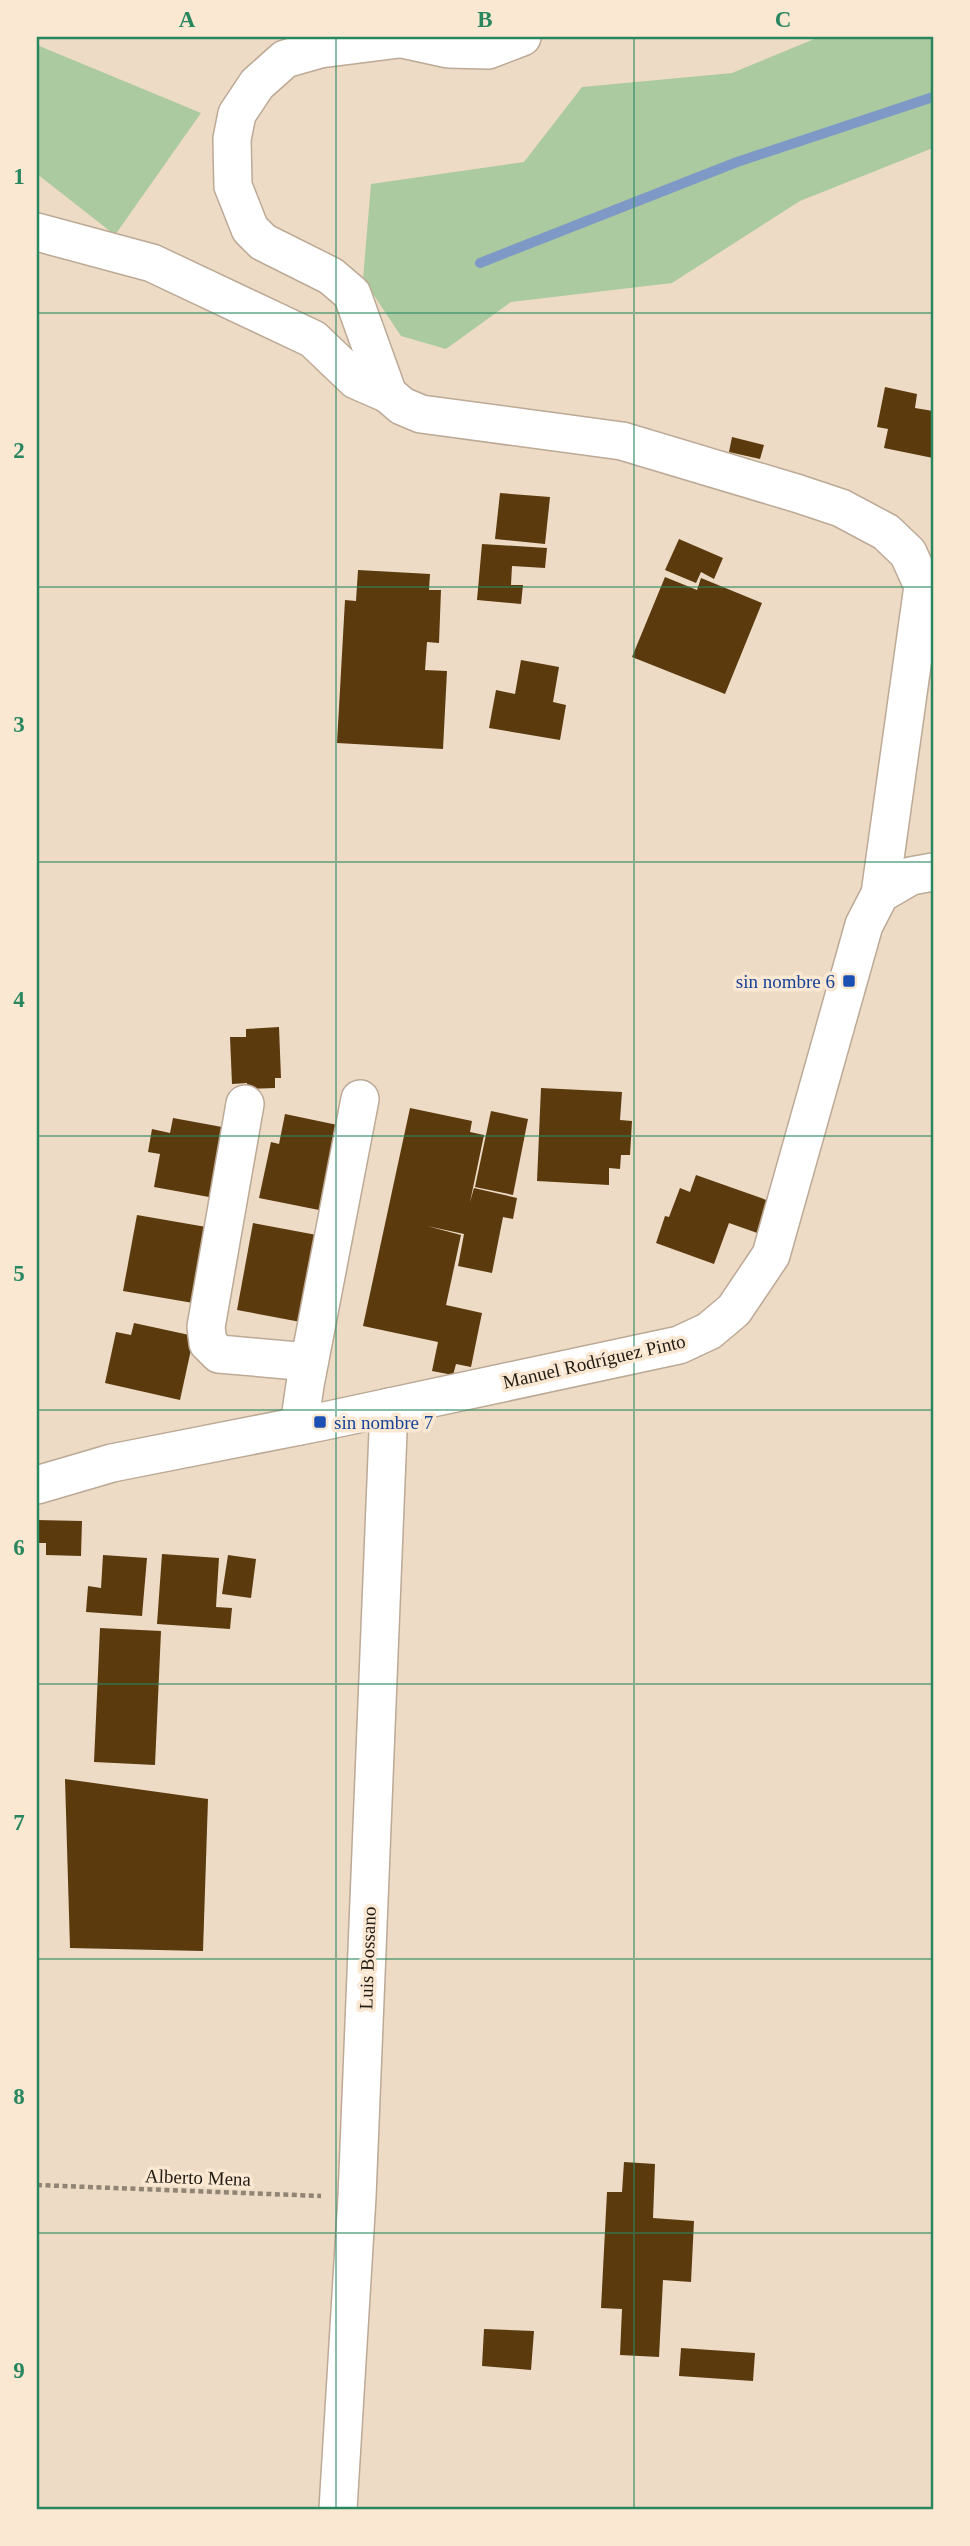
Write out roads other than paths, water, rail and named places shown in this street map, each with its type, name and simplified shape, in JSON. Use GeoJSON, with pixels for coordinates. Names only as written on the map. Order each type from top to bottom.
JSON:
{"type":"FeatureCollection","features":[{"type":"Feature","properties":{"kind":"street"},"geometry":{"type":"LineString","coordinates":[[388,394],[352,294],[331,276],[263,242],[250,229],[233,186],[232,139],[237,114],[257,84],[285,59],[320,49],[396,38],[448,49],[488,50],[522,37]]}},
{"type":"Feature","properties":{"kind":"street"},"geometry":{"type":"LineString","coordinates":[[37,232],[152,262],[313,339],[356,380],[388,394],[402,406],[421,414],[622,441],[799,494],[841,509],[887,532],[908,553],[923,586],[880,894]]}},
{"type":"Feature","properties":{"kind":"street"},"geometry":{"type":"LineString","coordinates":[[880,894],[911,876],[933,872]]}},
{"type":"Feature","properties":{"kind":"street","name":"Manuel Rodríguez Pinto"},"geometry":{"type":"LineString","coordinates":[[37,1485],[111,1463],[678,1345],[709,1331],[734,1310],[771,1255],[849,981],[854,954],[864,925],[880,894]]}},
{"type":"Feature","properties":{"kind":"street"},"geometry":{"type":"LineString","coordinates":[[299,1426],[360,1099]]}},
{"type":"Feature","properties":{"kind":"street"},"geometry":{"type":"LineString","coordinates":[[245,1104],[206,1327],[208,1343],[219,1354],[309,1362]]}},
{"type":"Feature","properties":{"kind":"street","name":"Luis Bossano"},"geometry":{"type":"LineString","coordinates":[[338,2509],[357,2197],[389,1407]]}},
{"type":"Feature","properties":{"kind":"waterway"},"geometry":{"type":"LineString","coordinates":[[480,263],[737,162],[933,97]]}},
{"type":"Feature","properties":{"kind":"place","name":"sin nombre 6"},"geometry":{"type":"Point","coordinates":[849,981]}},
{"type":"Feature","properties":{"kind":"place","name":"sin nombre 7"},"geometry":{"type":"Point","coordinates":[320,1422]}}]}
